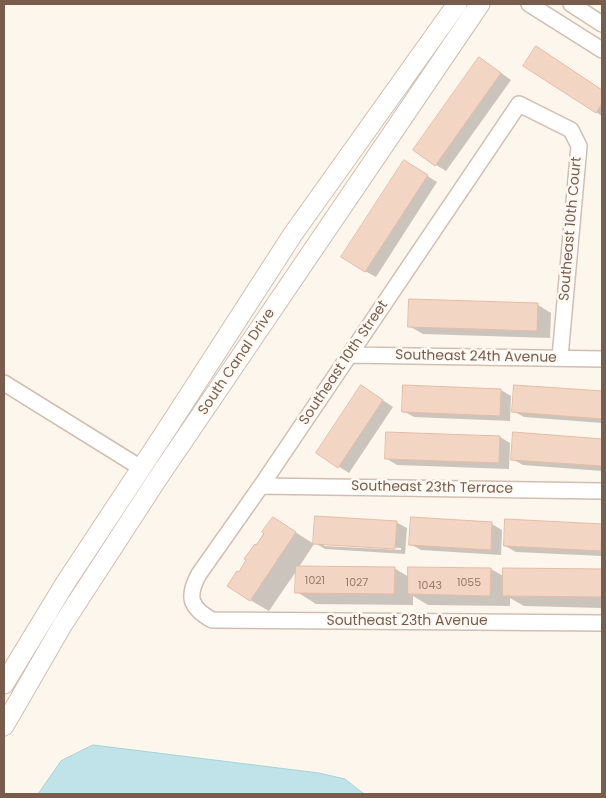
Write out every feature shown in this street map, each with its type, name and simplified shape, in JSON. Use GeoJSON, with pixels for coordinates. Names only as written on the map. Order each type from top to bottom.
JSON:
{"type":"FeatureCollection","features":[{"type":"Feature","properties":{"kind":"street","name":"South Canal Drive"},"geometry":{"type":"LineString","coordinates":[[4,684],[66,582],[293,234],[457,4]]}},
{"type":"Feature","properties":{"kind":"street","name":"South Canal Drive"},"geometry":{"type":"LineString","coordinates":[[4,726],[63,624],[156,481],[480,4]]}},
{"type":"Feature","properties":{"kind":"street"},"geometry":{"type":"LineString","coordinates":[[529,4],[602,50]]}},
{"type":"Feature","properties":{"kind":"street"},"geometry":{"type":"LineString","coordinates":[[571,4],[602,24]]}},
{"type":"Feature","properties":{"kind":"street","name":"Southeast 10th Street"},"geometry":{"type":"LineString","coordinates":[[212,620],[199,612],[194,606],[191,597],[192,587],[199,574],[261,486],[519,104]]}},
{"type":"Feature","properties":{"kind":"street","name":"Southeast 10th Court"},"geometry":{"type":"LineString","coordinates":[[519,104],[572,130],[579,146],[560,358]]}},
{"type":"Feature","properties":{"kind":"street","name":"Southeast 24th Avenue"},"geometry":{"type":"LineString","coordinates":[[350,355],[602,359]]}},
{"type":"Feature","properties":{"kind":"street"},"geometry":{"type":"LineString","coordinates":[[4,383],[141,468]]}},
{"type":"Feature","properties":{"kind":"street","name":"Southeast 23th Terrace"},"geometry":{"type":"LineString","coordinates":[[261,486],[602,491]]}},
{"type":"Feature","properties":{"kind":"street","name":"Southeast 23th Avenue"},"geometry":{"type":"LineString","coordinates":[[212,620],[602,623]]}},
{"type":"Feature","properties":{"kind":"water"},"geometry":{"type":"Polygon","coordinates":[[[93,745],[319,773],[345,779],[364,794],[38,794],[61,761],[93,745]]]}},
{"type":"Feature","properties":{"kind":"building"},"geometry":{"type":"Polygon","coordinates":[[[536,46],[602,90],[602,103],[596,113],[523,66],[536,46]]]}},
{"type":"Feature","properties":{"kind":"building"},"geometry":{"type":"Polygon","coordinates":[[[479,57],[501,73],[435,166],[413,150],[479,57]]]}},
{"type":"Feature","properties":{"kind":"building"},"geometry":{"type":"Polygon","coordinates":[[[404,160],[428,175],[365,272],[341,257],[404,160]]]}},
{"type":"Feature","properties":{"kind":"building"},"geometry":{"type":"Polygon","coordinates":[[[409,299],[538,303],[537,331],[408,327],[409,299]]]}},
{"type":"Feature","properties":{"kind":"building"},"geometry":{"type":"Polygon","coordinates":[[[361,385],[383,400],[338,468],[316,453],[361,385]]]}},
{"type":"Feature","properties":{"kind":"building"},"geometry":{"type":"Polygon","coordinates":[[[403,385],[501,389],[500,416],[402,412],[403,385]]]}},
{"type":"Feature","properties":{"kind":"building"},"geometry":{"type":"Polygon","coordinates":[[[514,385],[602,391],[602,419],[512,412],[514,385]]]}},
{"type":"Feature","properties":{"kind":"building"},"geometry":{"type":"Polygon","coordinates":[[[386,432],[500,436],[499,463],[385,459],[386,432]]]}},
{"type":"Feature","properties":{"kind":"building"},"geometry":{"type":"Polygon","coordinates":[[[513,432],[602,439],[602,466],[511,460],[513,432]]]}},
{"type":"Feature","properties":{"kind":"building"},"geometry":{"type":"Polygon","coordinates":[[[315,516],[397,521],[395,549],[313,544],[315,516]]]}},
{"type":"Feature","properties":{"kind":"building"},"geometry":{"type":"Polygon","coordinates":[[[273,517],[296,532],[250,601],[227,586],[237,571],[239,572],[246,560],[244,559],[264,534],[262,532],[273,517]]]}},
{"type":"Feature","properties":{"kind":"building"},"geometry":{"type":"Polygon","coordinates":[[[411,517],[492,522],[491,550],[409,545],[411,517]]]}},
{"type":"Feature","properties":{"kind":"building"},"geometry":{"type":"Polygon","coordinates":[[[505,519],[602,524],[601,551],[504,546],[505,519]]]}},
{"type":"Feature","properties":{"kind":"building"},"geometry":{"type":"Polygon","coordinates":[[[296,566],[395,567],[394,594],[295,593],[296,566]]]}},
{"type":"Feature","properties":{"kind":"building"},"geometry":{"type":"Polygon","coordinates":[[[408,567],[491,568],[490,596],[408,594],[408,567]]]}},
{"type":"Feature","properties":{"kind":"building"},"geometry":{"type":"Polygon","coordinates":[[[503,568],[602,569],[602,597],[503,596],[503,568]]]}}]}
